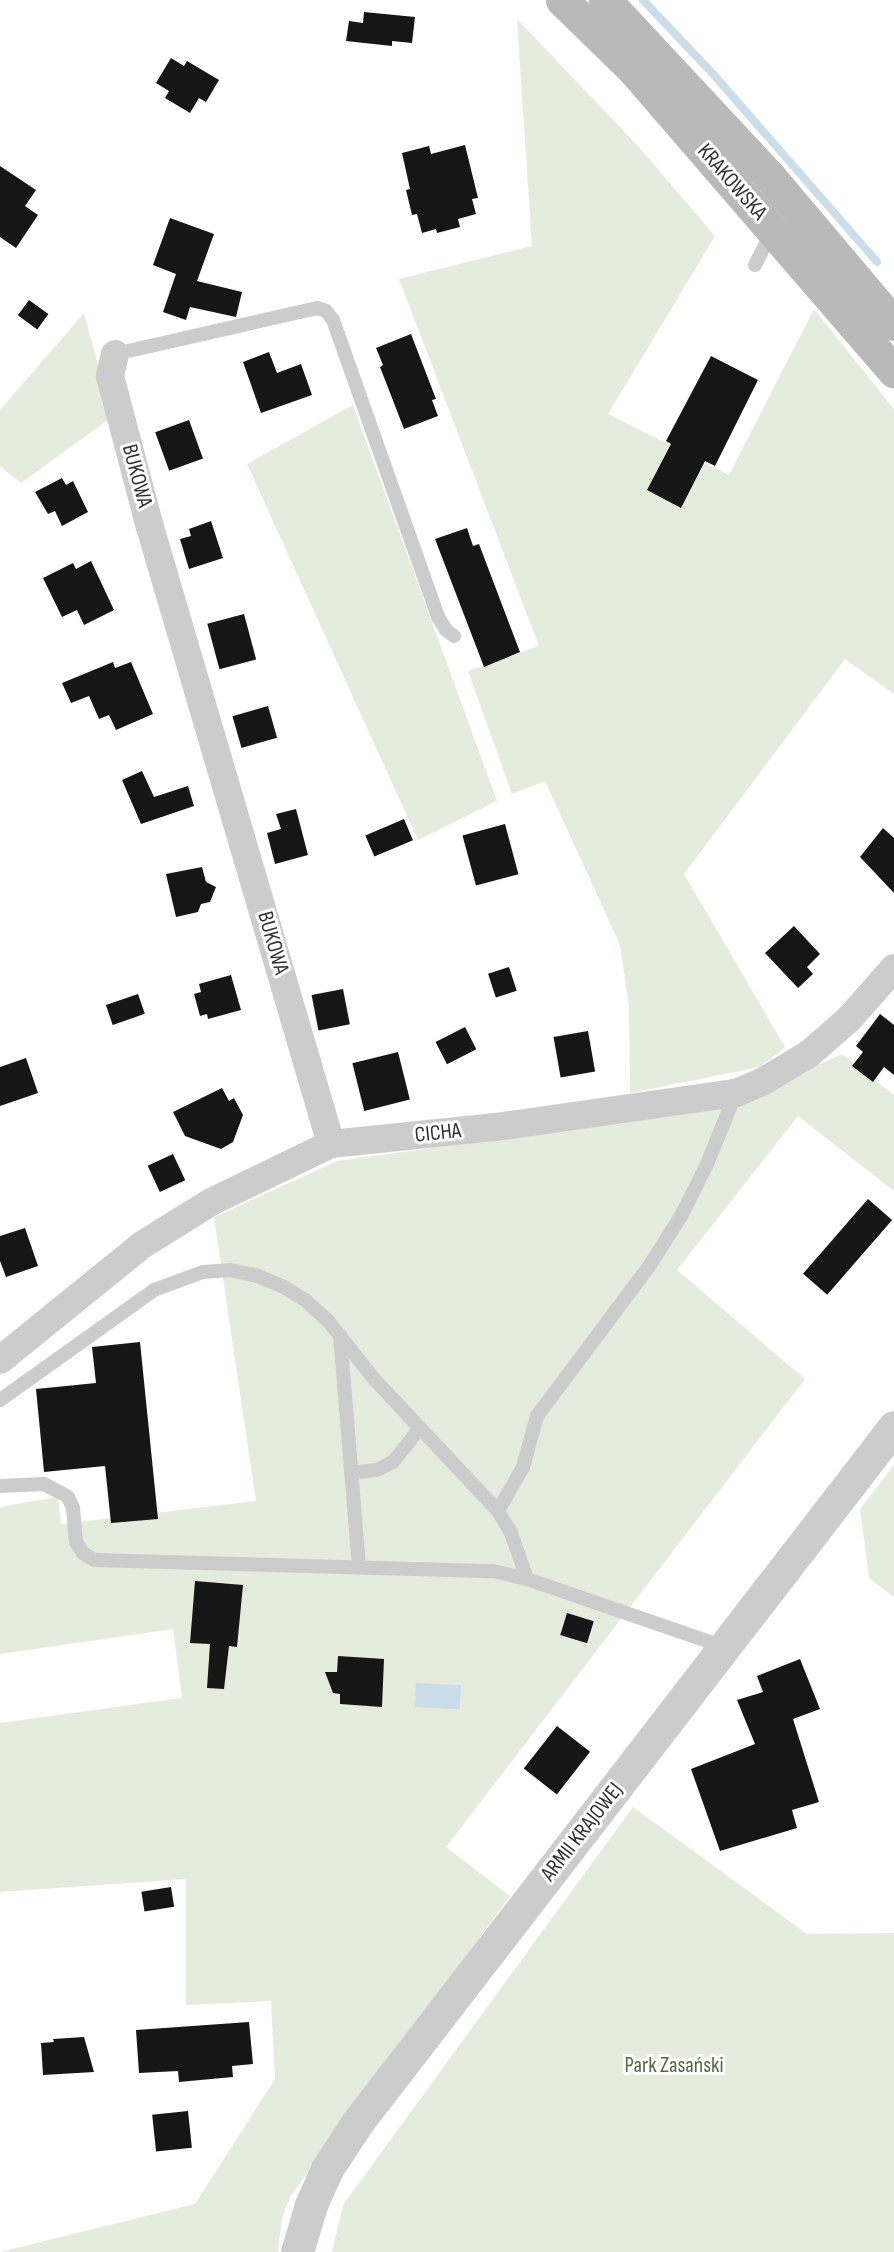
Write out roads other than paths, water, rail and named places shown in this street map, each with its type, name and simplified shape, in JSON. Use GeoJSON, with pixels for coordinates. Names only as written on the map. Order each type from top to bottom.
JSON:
{"type":"FeatureCollection","features":[{"type":"Feature","properties":{"kind":"main road","name":"KRAKOWSKA"},"geometry":{"type":"LineString","coordinates":[[562,0],[632,68],[894,371]]}},
{"type":"Feature","properties":{"kind":"main road","name":"KRAKOWSKA"},"geometry":{"type":"LineString","coordinates":[[605,0],[762,167],[894,324]]}},
{"type":"Feature","properties":{"kind":"street","name":"BUKOWA"},"geometry":{"type":"LineString","coordinates":[[115,354],[110,376],[148,518],[331,1144]]}},
{"type":"Feature","properties":{"kind":"street","name":"CICHA"},"geometry":{"type":"LineString","coordinates":[[0,1360],[142,1245],[211,1202],[331,1144],[496,1127],[736,1093],[762,1083],[818,1047],[849,1019],[894,968]]}},
{"type":"Feature","properties":{"kind":"street","name":"ARMII KRAJOWEJ"},"geometry":{"type":"LineString","coordinates":[[297,2252],[311,2205],[327,2169],[357,2123],[894,1427]]}},
{"type":"Feature","properties":{"kind":"lane"},"geometry":{"type":"LineString","coordinates":[[755,265],[773,229]]}},
{"type":"Feature","properties":{"kind":"lane","name":"BUKOWA"},"geometry":{"type":"LineString","coordinates":[[115,354],[317,308],[327,311],[333,320],[438,617],[454,636]]}},
{"type":"Feature","properties":{"kind":"lane"},"geometry":{"type":"LineString","coordinates":[[498,1510],[523,1467],[537,1416],[650,1265],[681,1216],[707,1164],[736,1093]]}},
{"type":"Feature","properties":{"kind":"lane"},"geometry":{"type":"LineString","coordinates":[[0,1400],[154,1290],[203,1272],[230,1270],[258,1276],[284,1287],[306,1301],[340,1335],[375,1380],[498,1510],[511,1533],[527,1579]]}},
{"type":"Feature","properties":{"kind":"lane"},"geometry":{"type":"LineString","coordinates":[[340,1335],[358,1568]]}},
{"type":"Feature","properties":{"kind":"lane"},"geometry":{"type":"LineString","coordinates":[[351,1473],[377,1470],[393,1462],[420,1428]]}},
{"type":"Feature","properties":{"kind":"lane"},"geometry":{"type":"LineString","coordinates":[[0,1486],[44,1484],[68,1497],[73,1508],[76,1542],[83,1553],[94,1560],[493,1571],[527,1579],[724,1648]]}},
{"type":"Feature","properties":{"kind":"water"},"geometry":{"type":"Polygon","coordinates":[[[416,1683],[461,1685],[460,1709],[415,1707],[416,1683]]]}},
{"type":"Feature","properties":{"kind":"waterway"},"geometry":{"type":"LineString","coordinates":[[643,0],[714,75],[877,262]]}},
{"type":"Feature","properties":{"kind":"park label","name":"Park Zasański"},"geometry":{"type":"Point","coordinates":[674,2066]}}]}
